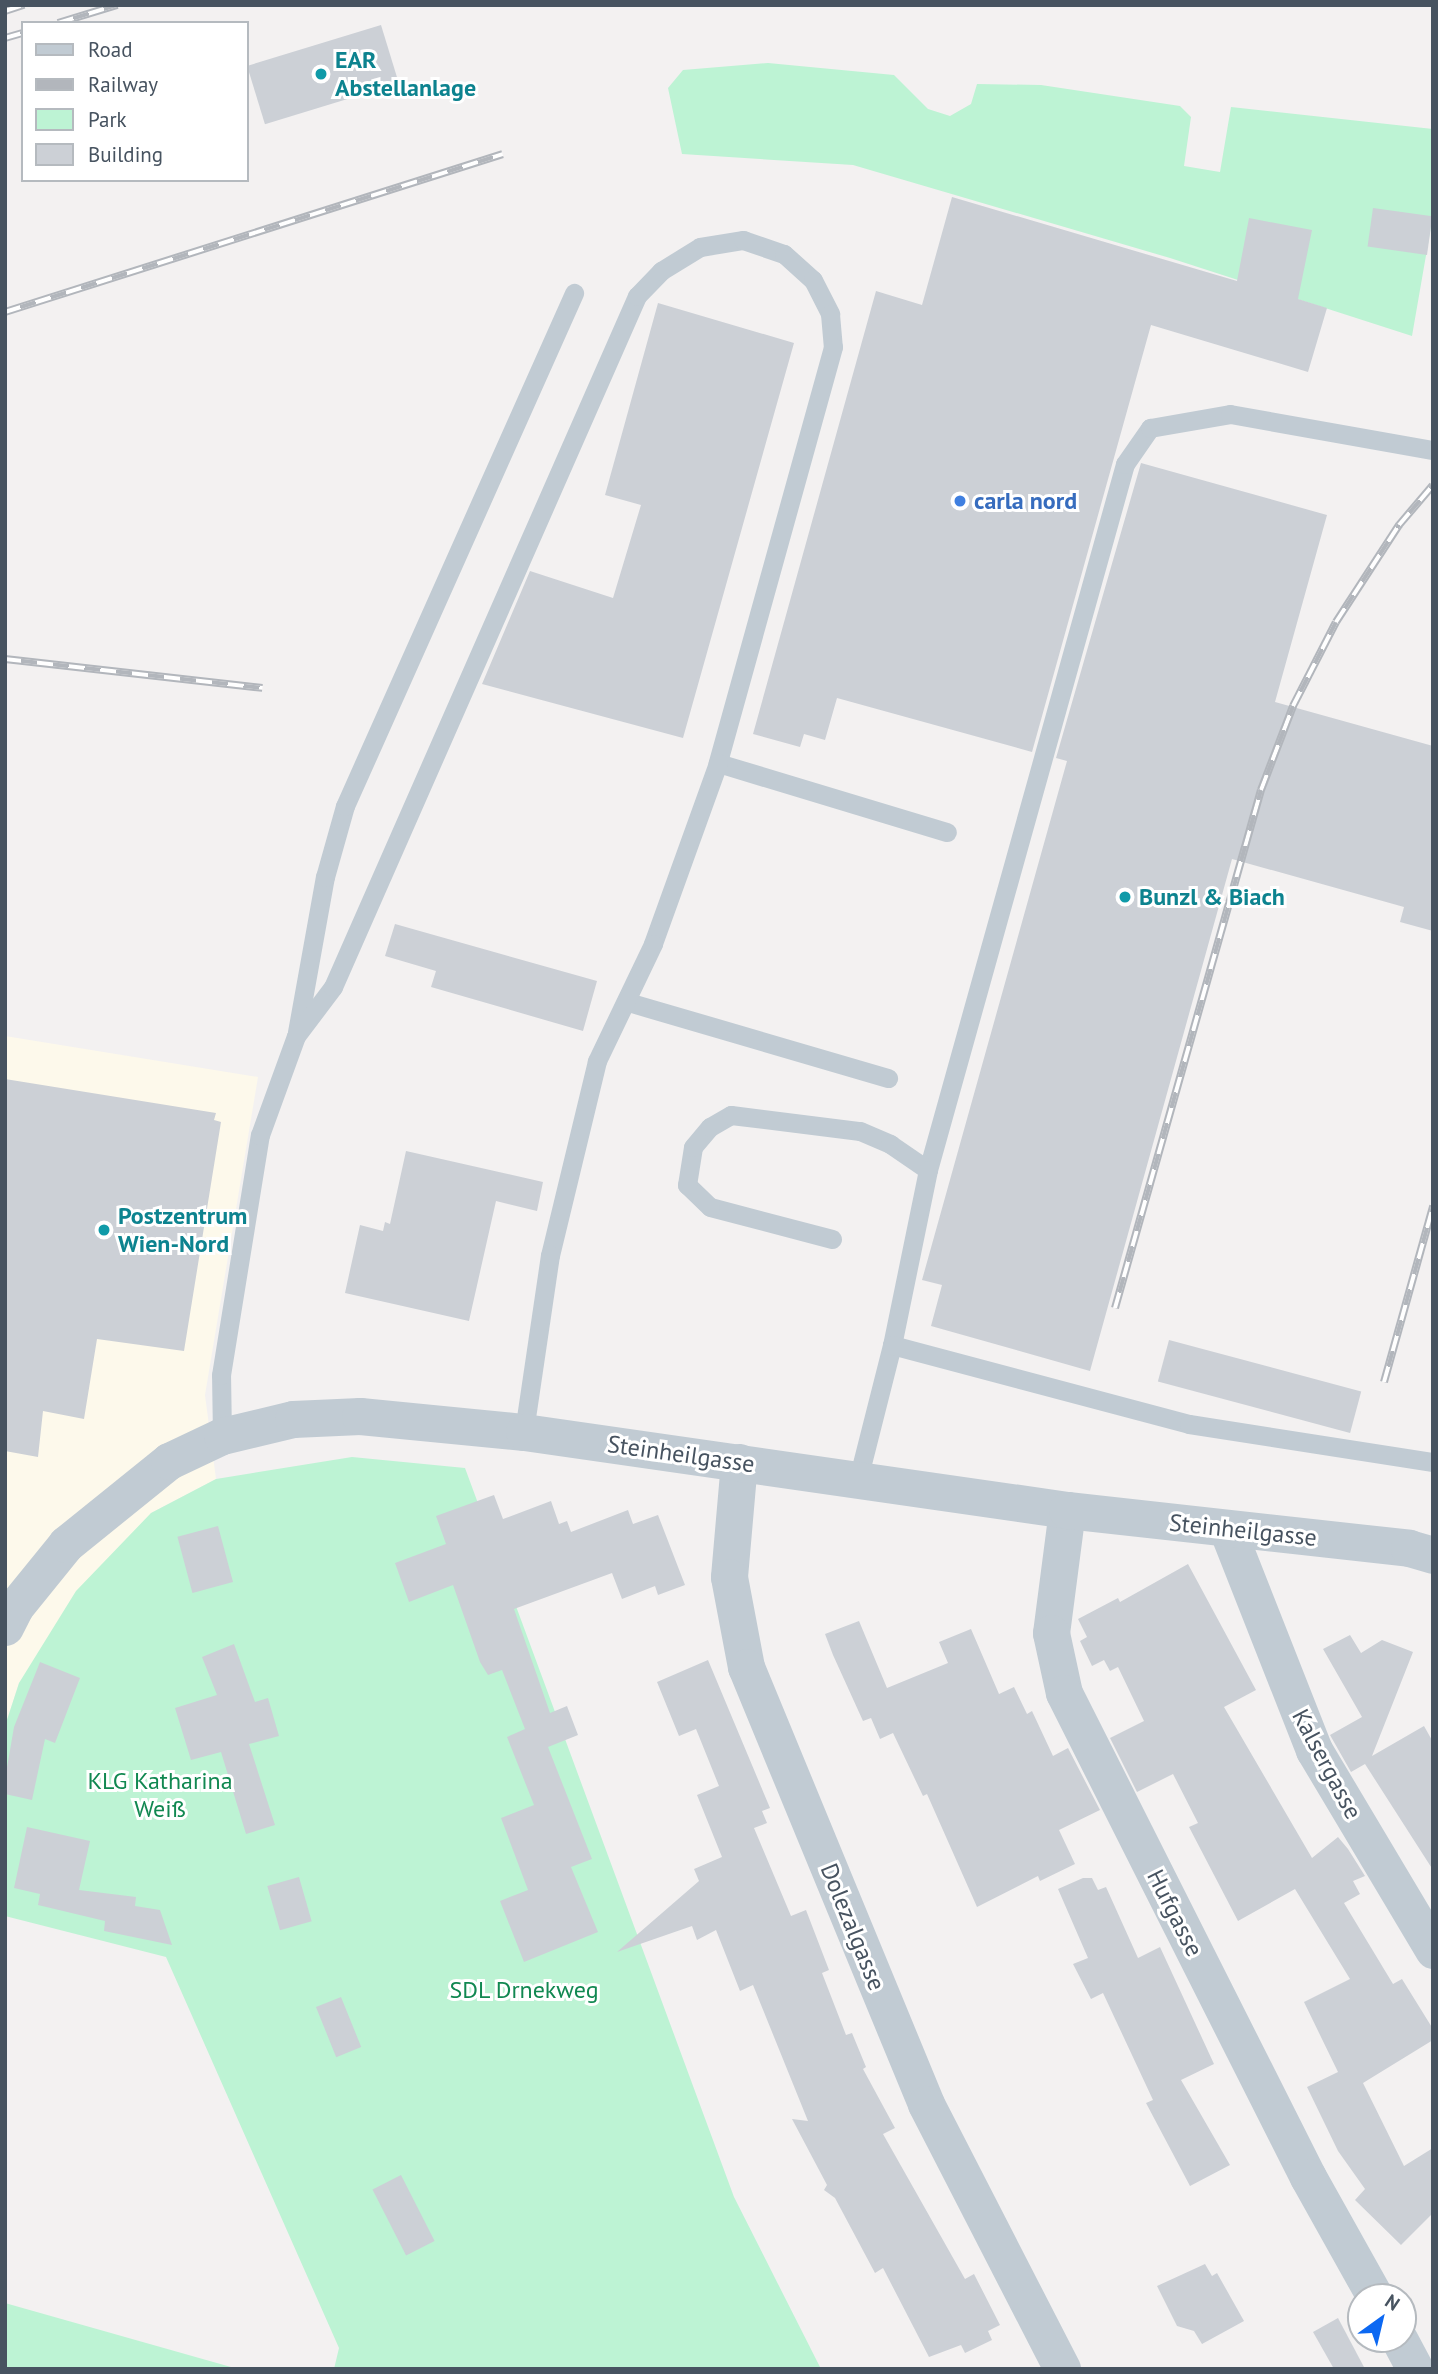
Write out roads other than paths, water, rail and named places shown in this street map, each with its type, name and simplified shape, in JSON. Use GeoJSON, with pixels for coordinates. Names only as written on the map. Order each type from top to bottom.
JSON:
{"type":"FeatureCollection","features":[{"type":"Feature","properties":{"kind":"street","name":"Steinheilgasse"},"geometry":{"type":"LineString","coordinates":[[9,1611],[66,1544],[114,1501],[169,1461],[222,1436],[293,1419],[360,1416],[524,1432],[1066,1510],[1409,1548],[1433,1555]]}},
{"type":"Feature","properties":{"kind":"street","name":"Dolezalgasse"},"geometry":{"type":"LineString","coordinates":[[739,1462],[729,1577],[746,1667],[926,2104],[1062,2369]]}},
{"type":"Feature","properties":{"kind":"street","name":"Hufgasse"},"geometry":{"type":"LineString","coordinates":[[1066,1510],[1051,1633],[1064,1693],[1308,2177],[1367,2283]]}},
{"type":"Feature","properties":{"kind":"street","name":"Kalsergasse"},"geometry":{"type":"LineString","coordinates":[[1227,1529],[1314,1750],[1433,1951]]}},
{"type":"Feature","properties":{"kind":"street"},"geometry":{"type":"LineString","coordinates":[[1406,2353],[1415,2369]]}},
{"type":"Feature","properties":{"kind":"lane"},"geometry":{"type":"LineString","coordinates":[[296,1036],[333,987],[637,296],[661,271],[699,247],[743,240],[785,254],[813,279],[830,314],[833,347],[718,763],[628,1002],[597,1061],[550,1255],[524,1432]]}},
{"type":"Feature","properties":{"kind":"lane"},"geometry":{"type":"LineString","coordinates":[[222,1436],[221,1375],[260,1136],[296,1036],[325,877],[345,806],[574,293]]}},
{"type":"Feature","properties":{"kind":"lane"},"geometry":{"type":"LineString","coordinates":[[858,1479],[892,1345],[928,1170],[1125,464],[1150,428],[1230,414],[1433,450]]}},
{"type":"Feature","properties":{"kind":"lane"},"geometry":{"type":"LineString","coordinates":[[718,763],[947,832]]}},
{"type":"Feature","properties":{"kind":"lane"},"geometry":{"type":"LineString","coordinates":[[628,1002],[888,1078]]}},
{"type":"Feature","properties":{"kind":"lane"},"geometry":{"type":"LineString","coordinates":[[832,1239],[710,1207],[687,1185],[693,1147],[710,1127],[731,1115],[860,1131],[890,1144],[928,1170]]}},
{"type":"Feature","properties":{"kind":"lane"},"geometry":{"type":"LineString","coordinates":[[892,1345],[1189,1424],[1433,1462]]}},
{"type":"Feature","properties":{"kind":"railway"},"geometry":{"type":"LineString","coordinates":[[5,11],[24,5]]}},
{"type":"Feature","properties":{"kind":"railway"},"geometry":{"type":"LineString","coordinates":[[65,21],[117,5]]}},
{"type":"Feature","properties":{"kind":"railway"},"geometry":{"type":"LineString","coordinates":[[5,38],[21,34]]}},
{"type":"Feature","properties":{"kind":"railway"},"geometry":{"type":"LineString","coordinates":[[5,312],[503,154]]}},
{"type":"Feature","properties":{"kind":"railway"},"geometry":{"type":"LineString","coordinates":[[1115,1308],[1261,790],[1293,706],[1336,622],[1399,525],[1433,485]]}},
{"type":"Feature","properties":{"kind":"railway"},"geometry":{"type":"LineString","coordinates":[[5,659],[262,688]]}},
{"type":"Feature","properties":{"kind":"railway"},"geometry":{"type":"LineString","coordinates":[[1384,1382],[1433,1206]]}},
{"type":"Feature","properties":{"kind":"place","name":"EAR Abstellanlage"},"geometry":{"type":"Point","coordinates":[321,74]}},
{"type":"Feature","properties":{"kind":"place","name":"carla nord"},"geometry":{"type":"Point","coordinates":[960,501]}},
{"type":"Feature","properties":{"kind":"place","name":"Bunzl & Biach"},"geometry":{"type":"Point","coordinates":[1125,897]}},
{"type":"Feature","properties":{"kind":"place","name":"Postzentrum Wien-Nord"},"geometry":{"type":"Point","coordinates":[104,1230]}},
{"type":"Feature","properties":{"kind":"park label","name":"KLG Katharina Weiß"},"geometry":{"type":"Point","coordinates":[160,1795]}},
{"type":"Feature","properties":{"kind":"park label","name":"SDL Drnekweg"},"geometry":{"type":"Point","coordinates":[524,1990]}}]}
